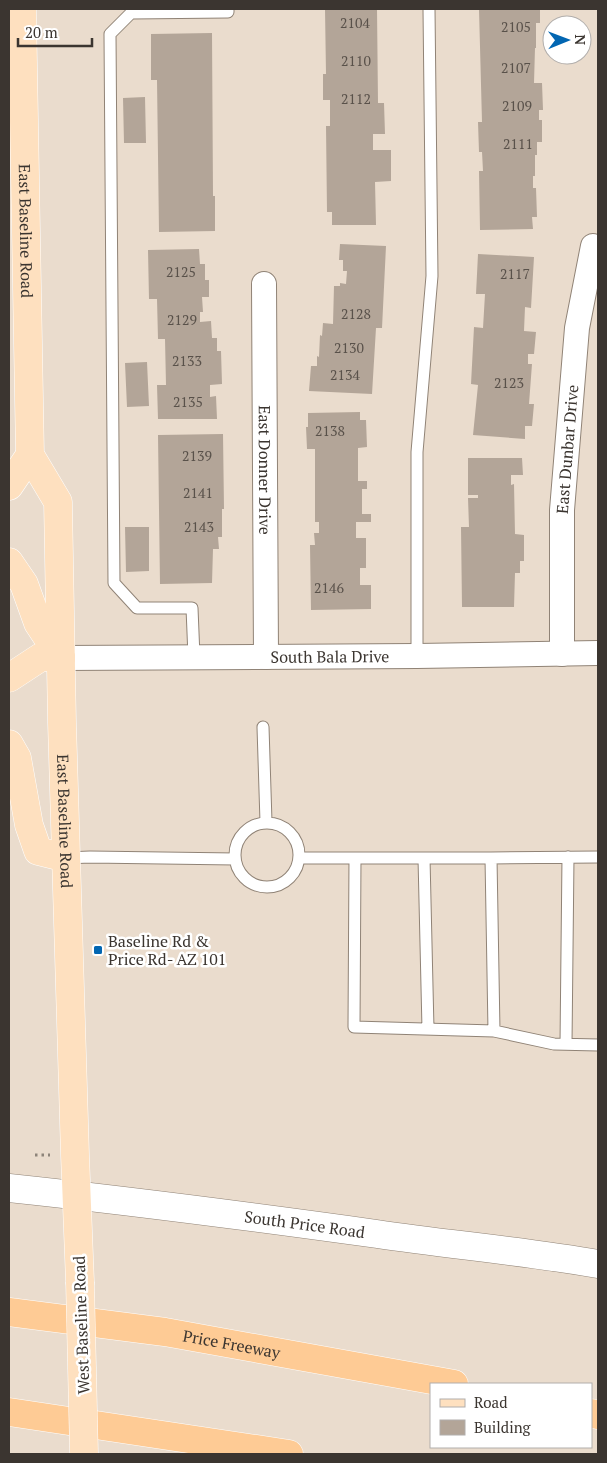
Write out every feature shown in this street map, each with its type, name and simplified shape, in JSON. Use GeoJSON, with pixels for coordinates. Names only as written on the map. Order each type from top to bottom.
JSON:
{"type":"FeatureCollection","features":[{"type":"Feature","properties":{"kind":"highway","name":"Price Freeway"},"geometry":{"type":"LineString","coordinates":[[9,1312],[165,1332],[448,1383]]}},
{"type":"Feature","properties":{"kind":"highway"},"geometry":{"type":"LineString","coordinates":[[9,1412],[289,1454]]}},
{"type":"Feature","properties":{"kind":"main road","name":"East Baseline Road"},"geometry":{"type":"LineString","coordinates":[[22,9],[30,455],[58,502],[66,858],[77,1195]]}},
{"type":"Feature","properties":{"kind":"main road"},"geometry":{"type":"LineString","coordinates":[[9,486],[30,455]]}},
{"type":"Feature","properties":{"kind":"main road"},"geometry":{"type":"LineString","coordinates":[[9,562],[24,584],[38,623],[61,658]]}},
{"type":"Feature","properties":{"kind":"main road"},"geometry":{"type":"LineString","coordinates":[[9,678],[41,657],[61,658]]}},
{"type":"Feature","properties":{"kind":"main road"},"geometry":{"type":"LineString","coordinates":[[9,744],[17,758],[29,825],[38,851],[66,858]]}},
{"type":"Feature","properties":{"kind":"main road","name":"South Price Road"},"geometry":{"type":"LineString","coordinates":[[9,1188],[77,1195],[552,1256],[598,1264]]}},
{"type":"Feature","properties":{"kind":"main road","name":"West Baseline Road"},"geometry":{"type":"LineString","coordinates":[[77,1195],[84,1454]]}},
{"type":"Feature","properties":{"kind":"street","name":"East Dunbar Drive"},"geometry":{"type":"LineString","coordinates":[[562,654],[562,510],[577,328],[593,246]]}},
{"type":"Feature","properties":{"kind":"street","name":"East Donner Drive"},"geometry":{"type":"LineString","coordinates":[[264,284],[266,657]]}},
{"type":"Feature","properties":{"kind":"street","name":"South Bala Drive"},"geometry":{"type":"LineString","coordinates":[[61,658],[598,654]]}},
{"type":"Feature","properties":{"kind":"lane"},"geometry":{"type":"LineString","coordinates":[[194,657],[192,608],[137,608],[114,583],[110,34],[131,13],[228,12],[228,9]]}},
{"type":"Feature","properties":{"kind":"lane"},"geometry":{"type":"LineString","coordinates":[[417,656],[417,452],[432,276],[429,9]]}},
{"type":"Feature","properties":{"kind":"lane"},"geometry":{"type":"LineString","coordinates":[[263,727],[266,822]]}},
{"type":"Feature","properties":{"kind":"lane"},"geometry":{"type":"LineString","coordinates":[[266,822],[278,824],[287,829],[294,837],[298,847],[299,858],[297,868],[283,884],[262,888],[244,878],[234,859],[235,848],[240,838],[251,827],[266,822]]}},
{"type":"Feature","properties":{"kind":"lane"},"geometry":{"type":"LineString","coordinates":[[566,1044],[568,857]]}},
{"type":"Feature","properties":{"kind":"lane"},"geometry":{"type":"LineString","coordinates":[[299,858],[598,857]]}},
{"type":"Feature","properties":{"kind":"lane"},"geometry":{"type":"LineString","coordinates":[[66,858],[234,859]]}},
{"type":"Feature","properties":{"kind":"lane"},"geometry":{"type":"LineString","coordinates":[[356,858],[354,1027],[494,1031],[554,1044],[598,1045]]}},
{"type":"Feature","properties":{"kind":"lane"},"geometry":{"type":"LineString","coordinates":[[424,858],[428,1029]]}},
{"type":"Feature","properties":{"kind":"lane"},"geometry":{"type":"LineString","coordinates":[[491,858],[494,1031]]}},
{"type":"Feature","properties":{"kind":"path"},"geometry":{"type":"LineString","coordinates":[[35,1155],[53,1155]]}},
{"type":"Feature","properties":{"kind":"building"},"geometry":{"type":"Polygon","coordinates":[[[325,9],[377,9],[378,103],[384,103],[385,134],[373,134],[373,150],[391,150],[391,181],[375,182],[376,225],[332,225],[332,212],[327,212],[326,126],[330,126],[330,100],[323,100],[323,74],[326,74],[325,9]]]}},
{"type":"Feature","properties":{"kind":"building"},"geometry":{"type":"Polygon","coordinates":[[[479,9],[540,9],[540,23],[536,23],[534,83],[542,83],[543,110],[539,110],[539,120],[542,120],[542,142],[537,142],[537,155],[535,155],[533,188],[536,188],[537,217],[532,217],[533,229],[480,230],[479,171],[483,171],[482,152],[479,152],[478,122],[482,122],[479,9]]]}},
{"type":"Feature","properties":{"kind":"building"},"geometry":{"type":"Polygon","coordinates":[[[212,33],[215,231],[159,232],[157,80],[151,80],[151,34],[212,33]]]}},
{"type":"Feature","properties":{"kind":"building"},"geometry":{"type":"Polygon","coordinates":[[[145,97],[146,143],[124,143],[123,98],[145,97]]]}},
{"type":"Feature","properties":{"kind":"building"},"geometry":{"type":"Polygon","coordinates":[[[340,244],[386,246],[382,328],[376,328],[372,394],[309,391],[311,366],[317,366],[323,323],[333,324],[334,286],[340,286],[340,283],[346,284],[347,271],[343,271],[343,260],[339,260],[340,244]]]}},
{"type":"Feature","properties":{"kind":"building"},"geometry":{"type":"Polygon","coordinates":[[[199,249],[200,264],[205,264],[205,280],[209,280],[209,297],[202,297],[203,312],[200,312],[200,322],[211,321],[212,338],[217,338],[217,351],[221,351],[222,384],[210,385],[210,397],[216,396],[217,419],[158,419],[157,385],[166,385],[165,339],[158,339],[157,299],[149,299],[148,250],[199,249]]]}},
{"type":"Feature","properties":{"kind":"building"},"geometry":{"type":"Polygon","coordinates":[[[478,254],[534,257],[531,308],[525,307],[524,331],[536,332],[534,354],[528,354],[528,364],[532,364],[529,404],[534,404],[532,426],[525,426],[525,439],[473,435],[478,385],[471,384],[474,327],[483,328],[485,294],[476,294],[478,254]]]}},
{"type":"Feature","properties":{"kind":"building"},"geometry":{"type":"Polygon","coordinates":[[[147,362],[149,406],[127,407],[125,363],[147,362]]]}},
{"type":"Feature","properties":{"kind":"building"},"geometry":{"type":"Polygon","coordinates":[[[360,412],[360,420],[366,420],[367,447],[358,448],[358,481],[367,481],[367,489],[362,489],[362,514],[371,514],[371,522],[356,522],[356,538],[366,538],[366,568],[360,568],[360,585],[371,585],[371,609],[311,610],[310,545],[315,545],[314,533],[319,533],[319,522],[315,522],[315,449],[307,449],[306,427],[308,427],[308,413],[360,412]]]}},
{"type":"Feature","properties":{"kind":"building"},"geometry":{"type":"Polygon","coordinates":[[[223,434],[224,509],[222,509],[222,537],[218,537],[219,549],[213,549],[212,583],[160,584],[158,435],[223,434]]]}},
{"type":"Feature","properties":{"kind":"building"},"geometry":{"type":"Polygon","coordinates":[[[468,458],[522,458],[523,475],[511,475],[511,485],[514,484],[515,534],[524,535],[524,561],[520,561],[520,573],[515,573],[514,607],[462,607],[461,527],[469,527],[468,498],[478,498],[478,495],[468,495],[468,458]]]}},
{"type":"Feature","properties":{"kind":"building"},"geometry":{"type":"Polygon","coordinates":[[[125,527],[149,527],[149,571],[126,572],[125,527]]]}},
{"type":"Feature","properties":{"kind":"building"},"geometry":{"type":"Polygon","coordinates":[[[95,944],[102,944],[102,955],[95,955],[95,944]]]}},
{"type":"Feature","properties":{"kind":"place","name":"Baseline Rd & Price Rd- AZ 101"},"geometry":{"type":"Point","coordinates":[98,950]}}]}
